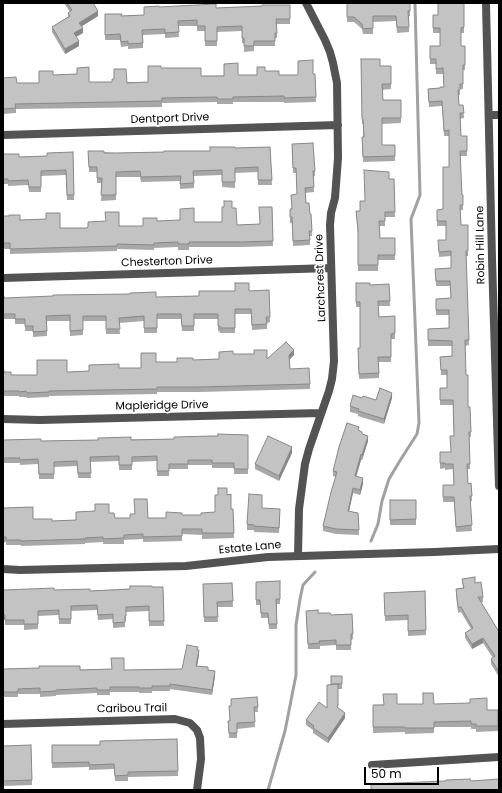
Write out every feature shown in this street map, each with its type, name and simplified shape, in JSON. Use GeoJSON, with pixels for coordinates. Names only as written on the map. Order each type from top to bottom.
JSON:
{"type":"FeatureCollection","features":[{"type":"Feature","properties":{"kind":"street","name":"Larchcrest Drive"},"geometry":{"type":"LineString","coordinates":[[298,555],[299,509],[308,449],[332,379],[334,361],[330,225],[337,179],[338,158],[337,83],[333,63],[325,40],[306,3]]}},
{"type":"Feature","properties":{"kind":"street","name":"Robin Hill Lane"},"geometry":{"type":"LineString","coordinates":[[486,3],[495,259],[499,486]]}},
{"type":"Feature","properties":{"kind":"street"},"geometry":{"type":"LineString","coordinates":[[489,115],[499,115]]}},
{"type":"Feature","properties":{"kind":"street","name":"Dentport Drive"},"geometry":{"type":"LineString","coordinates":[[3,135],[338,125]]}},
{"type":"Feature","properties":{"kind":"street","name":"Chesterton Drive"},"geometry":{"type":"LineString","coordinates":[[3,278],[331,268]]}},
{"type":"Feature","properties":{"kind":"street","name":"Mapleridge Drive"},"geometry":{"type":"LineString","coordinates":[[3,419],[40,420],[321,413]]}},
{"type":"Feature","properties":{"kind":"street","name":"Estate Lane"},"geometry":{"type":"LineString","coordinates":[[3,569],[20,570],[186,566],[252,558],[298,555],[411,553],[499,549]]}},
{"type":"Feature","properties":{"kind":"street","name":"Caribou Trail"},"geometry":{"type":"LineString","coordinates":[[3,724],[175,719],[190,723],[197,730],[200,738],[201,759],[197,790]]}},
{"type":"Feature","properties":{"kind":"street"},"geometry":{"type":"LineString","coordinates":[[372,765],[499,757]]}},
{"type":"Feature","properties":{"kind":"building"},"geometry":{"type":"Polygon","coordinates":[[[67,3],[93,3],[98,11],[79,23],[83,28],[74,33],[79,41],[65,49],[52,27],[70,16],[68,13],[72,10],[67,3]]]}},
{"type":"Feature","properties":{"kind":"building"},"geometry":{"type":"Polygon","coordinates":[[[347,3],[410,3],[410,11],[408,11],[409,27],[397,27],[396,16],[373,16],[373,28],[363,29],[362,24],[354,17],[347,17],[347,3]]]}},
{"type":"Feature","properties":{"kind":"building"},"geometry":{"type":"Polygon","coordinates":[[[438,3],[464,3],[464,27],[461,28],[461,46],[465,46],[465,65],[463,65],[463,84],[460,84],[460,90],[458,90],[459,105],[463,105],[464,113],[460,113],[461,136],[467,136],[467,151],[460,151],[463,205],[460,205],[461,225],[468,225],[468,251],[466,251],[469,340],[465,340],[466,375],[468,375],[468,407],[470,407],[471,432],[469,432],[470,464],[467,464],[468,484],[471,483],[472,496],[470,496],[472,525],[456,527],[454,497],[443,497],[443,485],[454,485],[453,464],[440,463],[440,452],[451,452],[450,436],[454,436],[453,400],[440,400],[440,388],[447,388],[447,370],[441,370],[440,357],[452,356],[452,341],[428,340],[428,329],[449,328],[449,310],[436,310],[436,299],[451,298],[450,281],[436,281],[435,269],[451,268],[451,251],[439,252],[438,240],[446,240],[446,221],[437,221],[437,210],[443,209],[443,167],[449,167],[449,130],[444,131],[442,101],[429,102],[428,89],[444,87],[443,68],[436,69],[436,59],[430,59],[430,46],[440,46],[440,28],[433,28],[433,15],[438,15],[438,3]]]}},
{"type":"Feature","properties":{"kind":"building"},"geometry":{"type":"Polygon","coordinates":[[[216,4],[216,8],[290,5],[290,19],[276,19],[277,33],[275,33],[275,41],[254,41],[254,46],[244,46],[242,26],[217,27],[217,41],[205,41],[205,26],[197,26],[197,20],[178,21],[179,32],[165,33],[165,29],[142,30],[143,43],[128,44],[128,41],[121,42],[120,34],[105,35],[105,14],[122,14],[121,16],[144,15],[144,7],[216,4]]]}},
{"type":"Feature","properties":{"kind":"building"},"geometry":{"type":"Polygon","coordinates":[[[361,59],[380,59],[380,66],[391,66],[391,84],[382,84],[383,100],[401,100],[401,118],[382,118],[382,145],[395,145],[395,156],[363,157],[362,137],[364,137],[362,119],[361,59]]]}},
{"type":"Feature","properties":{"kind":"building"},"geometry":{"type":"Polygon","coordinates":[[[313,60],[316,97],[233,97],[233,99],[217,99],[217,97],[162,98],[162,101],[15,104],[16,108],[3,109],[3,78],[16,77],[17,83],[39,83],[39,71],[53,71],[53,75],[77,74],[77,68],[89,67],[89,82],[112,82],[112,79],[114,79],[114,69],[126,69],[127,83],[148,82],[148,66],[161,66],[161,68],[201,68],[201,76],[224,76],[224,64],[238,63],[238,75],[257,75],[257,67],[265,67],[265,71],[279,71],[279,75],[298,75],[298,61],[313,60]]]}},
{"type":"Feature","properties":{"kind":"building"},"geometry":{"type":"Polygon","coordinates":[[[313,143],[315,171],[313,171],[314,187],[305,188],[306,203],[309,203],[311,214],[312,231],[309,231],[310,240],[293,241],[292,217],[290,217],[290,209],[292,209],[291,195],[297,194],[296,168],[293,168],[292,144],[313,143]]]}},
{"type":"Feature","properties":{"kind":"building"},"geometry":{"type":"Polygon","coordinates":[[[210,147],[270,147],[272,180],[258,180],[258,167],[235,168],[235,182],[222,182],[222,170],[193,171],[194,183],[180,184],[181,176],[141,177],[140,171],[116,172],[116,195],[101,195],[102,178],[97,178],[97,167],[89,167],[88,151],[116,153],[210,151],[210,147]]]}},
{"type":"Feature","properties":{"kind":"building"},"geometry":{"type":"Polygon","coordinates":[[[73,152],[74,195],[67,195],[66,170],[41,171],[41,187],[29,187],[28,180],[8,181],[8,179],[3,179],[3,154],[19,154],[19,157],[47,156],[47,153],[73,152]]]}},
{"type":"Feature","properties":{"kind":"building"},"geometry":{"type":"Polygon","coordinates":[[[364,170],[389,172],[389,179],[394,179],[395,212],[385,212],[385,221],[379,221],[380,238],[395,238],[395,255],[378,255],[378,265],[358,265],[358,230],[356,211],[360,211],[360,201],[365,201],[364,170]]]}},
{"type":"Feature","properties":{"kind":"building"},"geometry":{"type":"Polygon","coordinates":[[[224,201],[232,201],[232,208],[236,208],[237,225],[260,224],[259,207],[272,207],[273,241],[189,242],[189,244],[178,244],[178,242],[154,243],[154,245],[117,244],[117,246],[10,249],[10,243],[3,243],[3,216],[20,215],[20,220],[46,219],[46,213],[60,213],[60,228],[87,228],[88,222],[106,221],[105,212],[119,212],[119,226],[143,226],[143,218],[157,218],[157,221],[180,220],[180,209],[194,208],[194,222],[222,222],[222,207],[224,207],[224,201]]]}},
{"type":"Feature","properties":{"kind":"building"},"geometry":{"type":"Polygon","coordinates":[[[235,283],[249,283],[249,291],[269,290],[270,317],[266,317],[267,324],[252,325],[251,309],[235,309],[235,328],[220,328],[220,326],[218,326],[218,314],[194,314],[194,326],[182,326],[181,314],[157,314],[157,328],[144,328],[144,316],[119,318],[120,329],[106,329],[106,316],[83,316],[83,330],[70,331],[70,315],[46,316],[47,331],[33,332],[33,326],[25,326],[25,319],[15,319],[15,314],[3,314],[3,296],[4,298],[156,292],[156,297],[199,296],[199,291],[235,291],[235,283]]]}},
{"type":"Feature","properties":{"kind":"building"},"geometry":{"type":"Polygon","coordinates":[[[356,283],[370,283],[370,285],[389,284],[390,301],[378,301],[379,317],[395,316],[395,333],[391,334],[391,357],[378,357],[379,373],[359,374],[358,348],[360,348],[360,302],[356,302],[356,283]]]}},
{"type":"Feature","properties":{"kind":"building"},"geometry":{"type":"Polygon","coordinates":[[[286,342],[294,350],[289,355],[290,369],[309,368],[310,384],[157,387],[157,389],[49,391],[27,393],[26,391],[3,391],[3,363],[4,372],[11,372],[11,375],[37,375],[37,360],[67,360],[67,372],[89,371],[89,365],[119,364],[119,368],[141,368],[141,353],[156,353],[156,362],[177,362],[177,358],[193,358],[193,360],[219,359],[219,352],[233,351],[233,354],[254,354],[254,350],[267,350],[267,359],[286,342]]]}},
{"type":"Feature","properties":{"kind":"building"},"geometry":{"type":"Polygon","coordinates":[[[380,388],[392,393],[384,419],[358,411],[359,409],[350,406],[353,395],[376,400],[380,388]]]}},
{"type":"Feature","properties":{"kind":"building"},"geometry":{"type":"Polygon","coordinates":[[[347,423],[359,427],[358,430],[362,432],[362,434],[368,436],[355,476],[363,478],[360,490],[353,488],[348,511],[358,513],[359,530],[336,529],[323,526],[337,472],[333,471],[347,423]]]}},
{"type":"Feature","properties":{"kind":"building"},"geometry":{"type":"Polygon","coordinates":[[[218,434],[248,435],[248,469],[234,469],[234,463],[212,463],[212,460],[188,460],[188,464],[169,464],[169,471],[157,471],[157,456],[132,457],[132,465],[119,465],[119,456],[90,457],[91,473],[78,473],[77,461],[54,462],[54,474],[39,474],[38,459],[20,460],[20,458],[3,458],[3,440],[98,440],[98,438],[131,437],[131,440],[174,439],[174,437],[218,436],[218,434]]]}},
{"type":"Feature","properties":{"kind":"building"},"geometry":{"type":"Polygon","coordinates":[[[268,436],[292,447],[279,476],[255,464],[268,436]]]}},
{"type":"Feature","properties":{"kind":"building"},"geometry":{"type":"Polygon","coordinates":[[[218,488],[227,488],[227,495],[231,494],[234,533],[202,533],[202,529],[182,529],[182,536],[143,537],[143,534],[124,535],[124,538],[103,539],[103,537],[21,541],[6,540],[6,537],[3,537],[3,508],[33,507],[33,519],[52,519],[52,521],[76,520],[76,512],[95,511],[95,504],[109,504],[109,513],[114,513],[115,518],[130,518],[130,514],[135,514],[134,499],[147,499],[148,518],[166,518],[166,512],[182,513],[182,515],[201,515],[201,513],[215,512],[215,495],[218,495],[218,488]]]}},
{"type":"Feature","properties":{"kind":"building"},"geometry":{"type":"Polygon","coordinates":[[[249,494],[262,495],[262,508],[280,509],[279,528],[247,524],[249,494]]]}},
{"type":"Feature","properties":{"kind":"building"},"geometry":{"type":"Polygon","coordinates":[[[390,500],[416,500],[416,519],[390,520],[390,500]]]}},
{"type":"Feature","properties":{"kind":"building"},"geometry":{"type":"Polygon","coordinates":[[[475,577],[475,583],[481,582],[483,597],[478,597],[499,632],[499,672],[491,659],[495,656],[483,638],[472,644],[465,633],[473,628],[461,607],[458,607],[456,589],[464,588],[462,579],[475,577]]]}},
{"type":"Feature","properties":{"kind":"building"},"geometry":{"type":"Polygon","coordinates":[[[280,581],[280,599],[276,599],[277,624],[269,624],[268,613],[261,613],[260,600],[256,600],[256,582],[280,581]]]}},
{"type":"Feature","properties":{"kind":"building"},"geometry":{"type":"Polygon","coordinates":[[[232,583],[233,601],[217,602],[218,617],[204,617],[203,584],[232,583]]]}},
{"type":"Feature","properties":{"kind":"building"},"geometry":{"type":"Polygon","coordinates":[[[130,586],[163,587],[164,621],[149,621],[149,606],[126,607],[125,622],[113,623],[113,614],[98,615],[97,605],[71,606],[71,619],[59,619],[59,610],[38,611],[38,624],[24,624],[24,620],[5,620],[5,615],[3,615],[3,590],[54,588],[54,590],[90,589],[90,591],[130,589],[130,586]]]}},
{"type":"Feature","properties":{"kind":"building"},"geometry":{"type":"Polygon","coordinates":[[[425,591],[426,630],[408,631],[408,615],[385,616],[384,593],[425,591]]]}},
{"type":"Feature","properties":{"kind":"building"},"geometry":{"type":"Polygon","coordinates":[[[318,610],[318,613],[330,613],[331,615],[352,614],[353,634],[351,634],[351,645],[336,645],[336,640],[319,641],[320,643],[308,644],[306,611],[318,610]]]}},
{"type":"Feature","properties":{"kind":"building"},"geometry":{"type":"Polygon","coordinates":[[[187,645],[198,647],[197,650],[199,650],[196,666],[208,667],[208,670],[215,671],[212,690],[170,684],[170,686],[152,686],[152,688],[110,687],[110,690],[97,690],[97,688],[40,692],[40,688],[18,689],[18,692],[3,692],[3,669],[39,668],[39,666],[80,666],[80,670],[112,669],[111,658],[124,658],[124,670],[182,669],[187,645]]]}},
{"type":"Feature","properties":{"kind":"building"},"geometry":{"type":"Polygon","coordinates":[[[331,676],[342,676],[342,684],[331,684],[331,676]]]}},
{"type":"Feature","properties":{"kind":"building"},"geometry":{"type":"Polygon","coordinates":[[[338,684],[337,707],[345,713],[328,738],[313,728],[314,726],[306,720],[319,702],[327,708],[327,685],[338,684]]]}},
{"type":"Feature","properties":{"kind":"building"},"geometry":{"type":"Polygon","coordinates":[[[423,693],[433,693],[434,704],[470,703],[470,699],[487,698],[487,710],[498,710],[498,726],[476,726],[476,724],[471,724],[471,721],[434,722],[434,728],[373,727],[373,705],[384,705],[383,694],[397,694],[397,704],[423,704],[423,693]]]}},
{"type":"Feature","properties":{"kind":"building"},"geometry":{"type":"Polygon","coordinates":[[[257,697],[258,707],[254,707],[255,722],[237,723],[237,733],[229,733],[228,721],[230,721],[229,706],[231,706],[231,699],[257,697]]]}},
{"type":"Feature","properties":{"kind":"building"},"geometry":{"type":"Polygon","coordinates":[[[177,739],[178,771],[128,772],[128,775],[115,776],[114,764],[89,765],[89,762],[52,763],[52,745],[100,745],[100,741],[177,739]]]}},
{"type":"Feature","properties":{"kind":"building"},"geometry":{"type":"Polygon","coordinates":[[[31,745],[32,780],[3,781],[3,746],[31,745]]]}},
{"type":"Feature","properties":{"kind":"building"},"geometry":{"type":"Polygon","coordinates":[[[470,779],[471,781],[499,779],[499,790],[371,790],[371,784],[470,779]]]}},
{"type":"Feature","properties":{"kind":"waterway"},"geometry":{"type":"LineString","coordinates":[[371,541],[378,524],[382,501],[389,479],[417,434],[419,423],[411,219],[420,195],[415,3]]}},
{"type":"Feature","properties":{"kind":"waterway"},"geometry":{"type":"LineString","coordinates":[[268,790],[285,731],[296,675],[296,625],[303,585],[315,572]]}}]}
